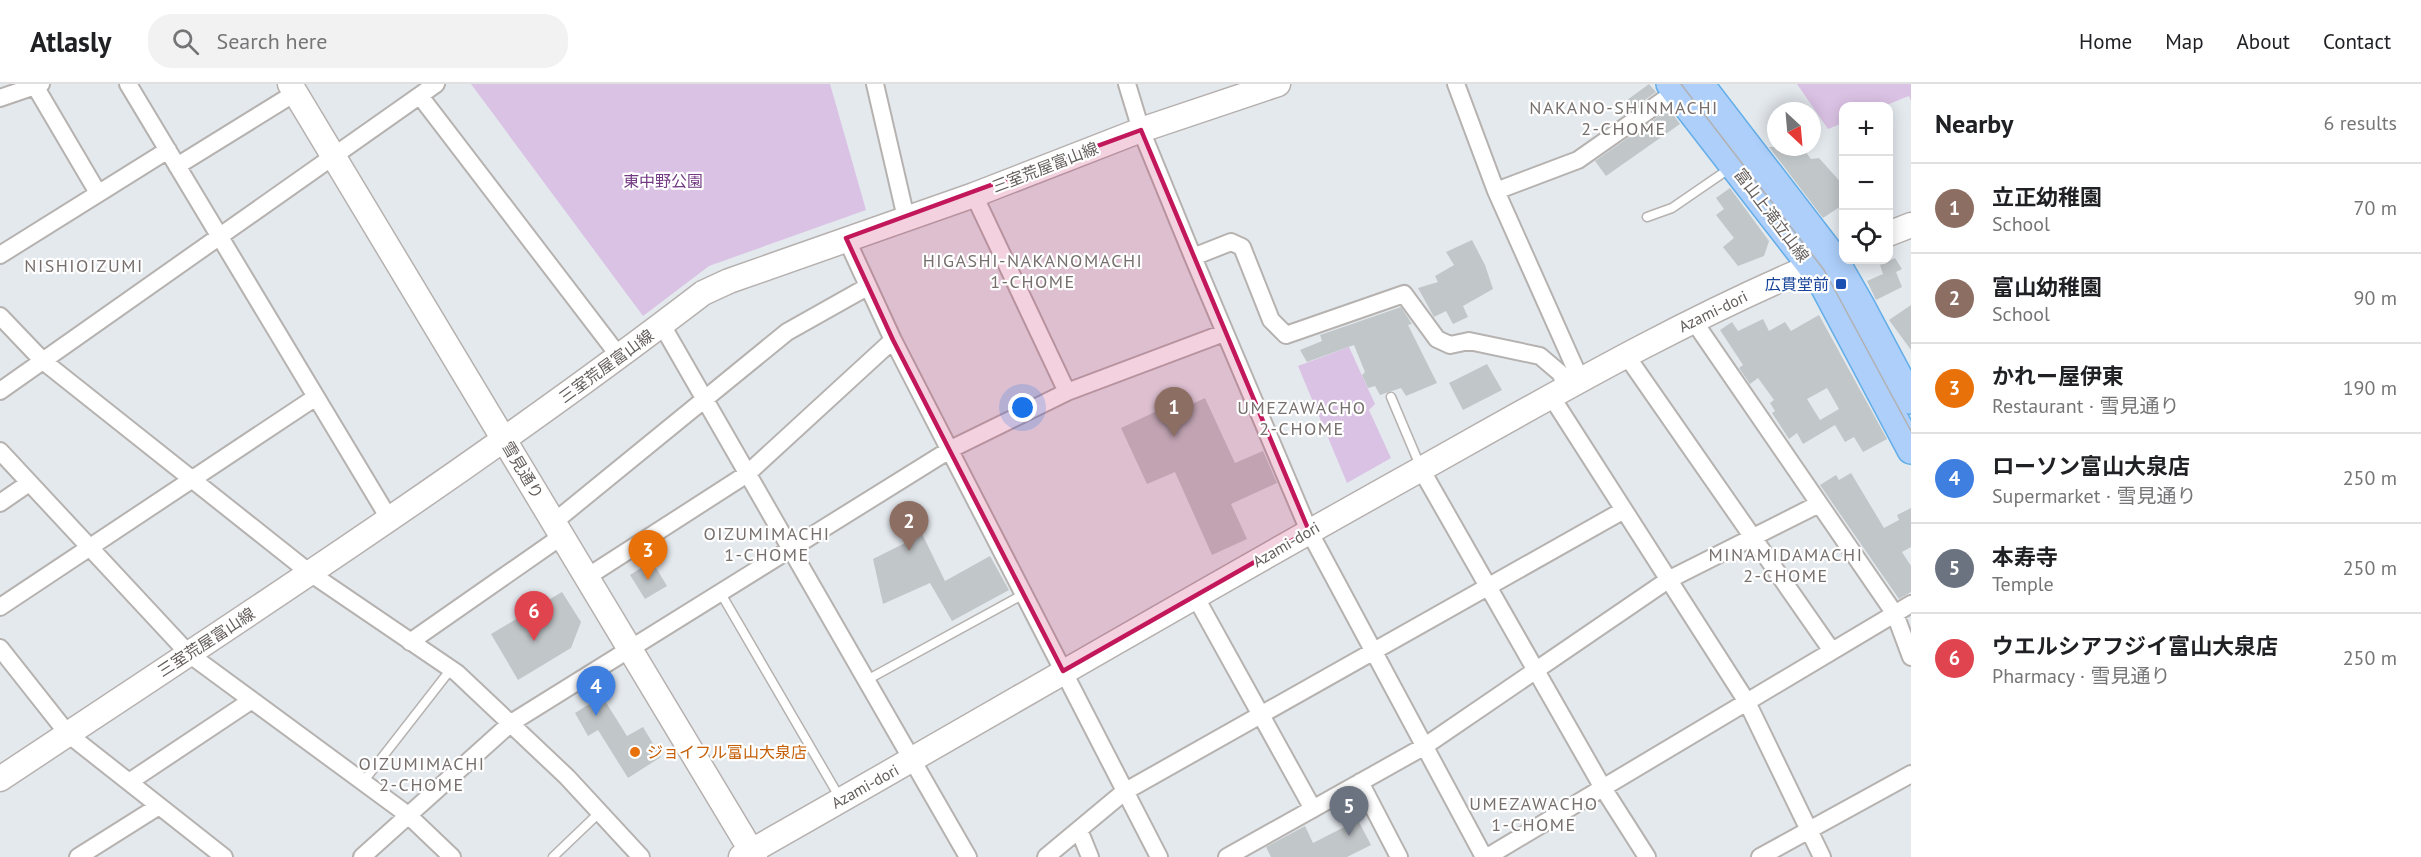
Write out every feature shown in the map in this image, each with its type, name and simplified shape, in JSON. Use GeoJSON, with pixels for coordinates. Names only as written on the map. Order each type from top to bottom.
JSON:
{"type":"FeatureCollection","features":[{"type":"Feature","properties":{"kind":"main road","name":"富山上滝立山線"},"geometry":{"type":"LineString","coordinates":[[1682,87],[1829,259],[1862,306],[1911,400]]}},
{"type":"Feature","properties":{"kind":"main road","name":"富山上滝立山線"},"geometry":{"type":"LineString","coordinates":[[1829,259],[1828,293],[1911,450]]}},
{"type":"Feature","properties":{"kind":"street"},"geometry":{"type":"LineString","coordinates":[[128,84],[390,520]]}},
{"type":"Feature","properties":{"kind":"street"},"geometry":{"type":"LineString","coordinates":[[0,391],[436,84]]}},
{"type":"Feature","properties":{"kind":"street"},"geometry":{"type":"LineString","coordinates":[[876,84],[906,218]]}},
{"type":"Feature","properties":{"kind":"street"},"geometry":{"type":"LineString","coordinates":[[1127,84],[1142,130],[1193,257],[1309,531],[1486,857],[1911,604]]}},
{"type":"Feature","properties":{"kind":"street","name":"三室荒屋富山線"},"geometry":{"type":"LineString","coordinates":[[0,778],[390,520],[505,440],[703,293],[729,281],[846,238],[974,195],[1142,130],[1278,84]]}},
{"type":"Feature","properties":{"kind":"street"},"geometry":{"type":"LineString","coordinates":[[1456,84],[1566,387]]}},
{"type":"Feature","properties":{"kind":"street"},"geometry":{"type":"LineString","coordinates":[[7,92],[38,85],[98,193]]}},
{"type":"Feature","properties":{"kind":"street"},"geometry":{"type":"LineString","coordinates":[[1496,191],[1578,160],[1682,87]]}},
{"type":"Feature","properties":{"kind":"street"},"geometry":{"type":"LineString","coordinates":[[177,166],[292,88]]}},
{"type":"Feature","properties":{"kind":"street","name":"雪見通り"},"geometry":{"type":"LineString","coordinates":[[292,88],[587,577],[749,855]]}},
{"type":"Feature","properties":{"kind":"street"},"geometry":{"type":"LineString","coordinates":[[420,96],[620,356]]}},
{"type":"Feature","properties":{"kind":"street"},"geometry":{"type":"LineString","coordinates":[[0,255],[168,150]]}},
{"type":"Feature","properties":{"kind":"street"},"geometry":{"type":"LineString","coordinates":[[974,195],[1067,392]]}},
{"type":"Feature","properties":{"kind":"street"},"geometry":{"type":"LineString","coordinates":[[1893,232],[1911,225]]}},
{"type":"Feature","properties":{"kind":"street"},"geometry":{"type":"LineString","coordinates":[[846,238],[893,340],[1159,857]]}},
{"type":"Feature","properties":{"kind":"street"},"geometry":{"type":"LineString","coordinates":[[1193,257],[1231,242],[1242,247],[1271,320],[1286,335],[1404,294],[1437,339],[1450,345],[1468,341],[1540,356],[1560,372],[1624,510],[1747,702],[1822,857]]}},
{"type":"Feature","properties":{"kind":"street","name":"Azami-dori"},"geometry":{"type":"LineString","coordinates":[[749,855],[840,799],[910,761],[1063,671],[1566,387],[1692,320],[1777,280],[1829,259]]}},
{"type":"Feature","properties":{"kind":"street"},"geometry":{"type":"LineString","coordinates":[[410,642],[558,529],[705,400],[787,332],[867,287]]}},
{"type":"Feature","properties":{"kind":"street"},"geometry":{"type":"LineString","coordinates":[[0,316],[43,361],[191,480],[310,573],[451,669],[511,723],[600,812],[641,857]]}},
{"type":"Feature","properties":{"kind":"street"},"geometry":{"type":"LineString","coordinates":[[1692,320],[1895,614],[1911,657]]}},
{"type":"Feature","properties":{"kind":"street"},"geometry":{"type":"LineString","coordinates":[[662,325],[910,761],[968,857]]}},
{"type":"Feature","properties":{"kind":"street"},"geometry":{"type":"LineString","coordinates":[[362,857],[511,723],[951,449],[1067,392],[1224,333]]}},
{"type":"Feature","properties":{"kind":"street"},"geometry":{"type":"LineString","coordinates":[[587,577],[747,474],[893,340]]}},
{"type":"Feature","properties":{"kind":"street"},"geometry":{"type":"LineString","coordinates":[[1626,355],[1832,651]]}},
{"type":"Feature","properties":{"kind":"street"},"geometry":{"type":"LineString","coordinates":[[0,607],[316,397]]}},
{"type":"Feature","properties":{"kind":"street"},"geometry":{"type":"LineString","coordinates":[[0,451],[189,654],[408,815],[452,857]]}},
{"type":"Feature","properties":{"kind":"street"},"geometry":{"type":"LineString","coordinates":[[1421,469],[1603,788],[1647,857]]}},
{"type":"Feature","properties":{"kind":"street"},"geometry":{"type":"LineString","coordinates":[[0,503],[29,483]]}},
{"type":"Feature","properties":{"kind":"street"},"geometry":{"type":"LineString","coordinates":[[1227,857],[1425,746],[1668,580],[1820,504]]}},
{"type":"Feature","properties":{"kind":"street"},"geometry":{"type":"LineString","coordinates":[[1046,857],[1124,792],[1624,510]]}},
{"type":"Feature","properties":{"kind":"street"},"geometry":{"type":"LineString","coordinates":[[1196,596],[1313,809]]}},
{"type":"Feature","properties":{"kind":"street"},"geometry":{"type":"LineString","coordinates":[[0,648],[68,734],[224,857]]}},
{"type":"Feature","properties":{"kind":"street"},"geometry":{"type":"LineString","coordinates":[[129,782],[252,700]]}},
{"type":"Feature","properties":{"kind":"street"},"geometry":{"type":"LineString","coordinates":[[1760,857],[1911,774]]}},
{"type":"Feature","properties":{"kind":"street"},"geometry":{"type":"LineString","coordinates":[[1360,782],[1399,857]]}},
{"type":"Feature","properties":{"kind":"street"},"geometry":{"type":"LineString","coordinates":[[78,857],[159,806]]}},
{"type":"Feature","properties":{"kind":"street"},"geometry":{"type":"LineString","coordinates":[[1079,830],[1090,857]]}},
{"type":"Feature","properties":{"kind":"lane"},"geometry":{"type":"LineString","coordinates":[[1647,217],[1672,208],[1723,173]]}},
{"type":"Feature","properties":{"kind":"lane"},"geometry":{"type":"LineString","coordinates":[[1391,398],[1421,469]]}},
{"type":"Feature","properties":{"kind":"lane"},"geometry":{"type":"LineString","coordinates":[[720,592],[840,799]]}},
{"type":"Feature","properties":{"kind":"lane"},"geometry":{"type":"LineString","coordinates":[[865,681],[1024,594]]}},
{"type":"Feature","properties":{"kind":"lane"},"geometry":{"type":"LineString","coordinates":[[363,782],[451,669]]}},
{"type":"Feature","properties":{"kind":"lane"},"geometry":{"type":"LineString","coordinates":[[553,857],[600,812]]}},
{"type":"Feature","properties":{"kind":"highlighted area"},"geometry":{"type":"Polygon","coordinates":[[[1141,130],[1309,531],[1063,671],[893,340],[846,238],[1141,130]]]}},
{"type":"Feature","properties":{"kind":"green space","name":"東中野公園"},"geometry":{"type":"Polygon","coordinates":[[[471,84],[830,84],[866,210],[709,266],[643,316],[471,84]]]}},
{"type":"Feature","properties":{"kind":"green space"},"geometry":{"type":"Polygon","coordinates":[[[1797,84],[1911,84],[1911,101],[1909,96],[1893,102],[1839,102],[1839,125],[1828,129],[1821,119],[1821,102],[1809,102],[1797,84]]]}},
{"type":"Feature","properties":{"kind":"green space"},"geometry":{"type":"Polygon","coordinates":[[[1349,347],[1375,404],[1369,410],[1391,458],[1347,483],[1298,366],[1349,347]]]}},
{"type":"Feature","properties":{"kind":"building"},"geometry":{"type":"Polygon","coordinates":[[[1649,84],[1656,92],[1629,111],[1623,103],[1649,84]]]}},
{"type":"Feature","properties":{"kind":"building"},"geometry":{"type":"Polygon","coordinates":[[[1669,109],[1680,124],[1606,176],[1595,161],[1669,109]]]}},
{"type":"Feature","properties":{"kind":"building"},"geometry":{"type":"Polygon","coordinates":[[[1776,156],[1819,158],[1839,180],[1839,207],[1823,218],[1776,156]]]}},
{"type":"Feature","properties":{"kind":"building"},"geometry":{"type":"Polygon","coordinates":[[[1730,188],[1769,241],[1764,256],[1738,266],[1723,247],[1734,238],[1716,215],[1724,209],[1716,198],[1730,188]]]}},
{"type":"Feature","properties":{"kind":"building"},"geometry":{"type":"Polygon","coordinates":[[[1472,240],[1485,265],[1493,289],[1463,306],[1468,317],[1453,324],[1446,311],[1434,317],[1418,288],[1438,282],[1435,276],[1454,265],[1446,252],[1472,240]]]}},
{"type":"Feature","properties":{"kind":"building"},"geometry":{"type":"Polygon","coordinates":[[[1895,258],[1902,269],[1896,272],[1902,287],[1876,300],[1867,281],[1883,274],[1880,265],[1893,264],[1895,258]]]}},
{"type":"Feature","properties":{"kind":"building"},"geometry":{"type":"Polygon","coordinates":[[[1911,305],[1911,350],[1889,320],[1911,305]]]}},
{"type":"Feature","properties":{"kind":"building"},"geometry":{"type":"Polygon","coordinates":[[[1401,307],[1412,324],[1408,325],[1437,383],[1406,396],[1401,388],[1380,395],[1375,386],[1368,388],[1362,375],[1365,372],[1354,345],[1307,362],[1300,350],[1322,341],[1320,335],[1401,307]]]}},
{"type":"Feature","properties":{"kind":"building"},"geometry":{"type":"Polygon","coordinates":[[[1819,315],[1887,439],[1863,452],[1854,437],[1845,442],[1835,425],[1803,444],[1797,433],[1789,439],[1772,413],[1775,411],[1770,403],[1774,400],[1758,378],[1750,384],[1739,368],[1743,365],[1720,330],[1732,322],[1738,331],[1763,319],[1769,331],[1785,322],[1791,331],[1819,315]],[[1827,388],[1807,399],[1820,420],[1839,409],[1827,388]]]}},
{"type":"Feature","properties":{"kind":"building"},"geometry":{"type":"Polygon","coordinates":[[[1487,364],[1502,390],[1463,410],[1449,383],[1487,364]]]}},
{"type":"Feature","properties":{"kind":"building"},"geometry":{"type":"Polygon","coordinates":[[[1205,398],[1235,463],[1263,451],[1277,483],[1231,504],[1247,539],[1212,555],[1175,472],[1147,484],[1121,428],[1176,402],[1179,410],[1205,398]]]}},
{"type":"Feature","properties":{"kind":"building"},"geometry":{"type":"Polygon","coordinates":[[[1851,473],[1884,528],[1899,520],[1897,515],[1911,508],[1911,547],[1902,552],[1911,566],[1911,592],[1899,599],[1820,485],[1836,475],[1839,480],[1851,473]]]}},
{"type":"Feature","properties":{"kind":"building"},"geometry":{"type":"Polygon","coordinates":[[[910,509],[945,581],[990,556],[1009,590],[952,621],[930,583],[883,604],[873,559],[905,543],[893,518],[910,509]]]}},
{"type":"Feature","properties":{"kind":"building"},"geometry":{"type":"Polygon","coordinates":[[[652,561],[667,586],[645,599],[630,575],[652,561]]]}},
{"type":"Feature","properties":{"kind":"building"},"geometry":{"type":"Polygon","coordinates":[[[562,592],[581,622],[571,648],[518,680],[491,634],[562,592]]]}},
{"type":"Feature","properties":{"kind":"building"},"geometry":{"type":"Polygon","coordinates":[[[602,696],[627,736],[643,727],[661,757],[628,778],[598,730],[588,736],[575,713],[602,696]]]}},
{"type":"Feature","properties":{"kind":"building"},"geometry":{"type":"Polygon","coordinates":[[[1358,820],[1371,845],[1347,857],[1271,857],[1266,847],[1305,826],[1313,843],[1358,820]]]}},
{"type":"Feature","properties":{"kind":"tram line"},"geometry":{"type":"LineString","coordinates":[[1681,84],[1824,270],[1911,431]]}},
{"type":"Feature","properties":{"kind":"place","name":"広貫堂前"},"geometry":{"type":"Point","coordinates":[1841,284]}},
{"type":"Feature","properties":{"kind":"place","name":"立正幼稚園"},"geometry":{"type":"Point","coordinates":[1174,437]}},
{"type":"Feature","properties":{"kind":"place","name":"富山幼稚園"},"geometry":{"type":"Point","coordinates":[909,551]}},
{"type":"Feature","properties":{"kind":"place","name":"かれー屋伊東"},"geometry":{"type":"Point","coordinates":[648,580]}},
{"type":"Feature","properties":{"kind":"place","name":"ウエルシアフジイ富山大泉店"},"geometry":{"type":"Point","coordinates":[534,641]}},
{"type":"Feature","properties":{"kind":"place","name":"ローソン富山大泉店"},"geometry":{"type":"Point","coordinates":[596,716]}},
{"type":"Feature","properties":{"kind":"place","name":"ジョイフル富山大泉店"},"geometry":{"type":"Point","coordinates":[635,752]}},
{"type":"Feature","properties":{"kind":"place","name":"本寿寺"},"geometry":{"type":"Point","coordinates":[1349,836]}},
{"type":"Feature","properties":{"kind":"district","name":"NAKANO-SHINMACHI 2-CHOME"},"geometry":{"type":"Point","coordinates":[1624,118]}},
{"type":"Feature","properties":{"kind":"district","name":"NISHIOIZUMI"},"geometry":{"type":"Point","coordinates":[84,266]}},
{"type":"Feature","properties":{"kind":"district","name":"HIGASHI-NAKANOMACHI 1-CHOME"},"geometry":{"type":"Point","coordinates":[1033,271]}},
{"type":"Feature","properties":{"kind":"district","name":"UMEZAWACHO 2-CHOME"},"geometry":{"type":"Point","coordinates":[1302,418]}},
{"type":"Feature","properties":{"kind":"district","name":"OIZUMIMACHI 1-CHOME"},"geometry":{"type":"Point","coordinates":[767,544]}},
{"type":"Feature","properties":{"kind":"district","name":"MINAMIDAMACHI 2-CHOME"},"geometry":{"type":"Point","coordinates":[1786,565]}},
{"type":"Feature","properties":{"kind":"district","name":"OIZUMIMACHI 2-CHOME"},"geometry":{"type":"Point","coordinates":[422,774]}},
{"type":"Feature","properties":{"kind":"district","name":"UMEZAWACHO 1-CHOME"},"geometry":{"type":"Point","coordinates":[1534,814]}}]}
